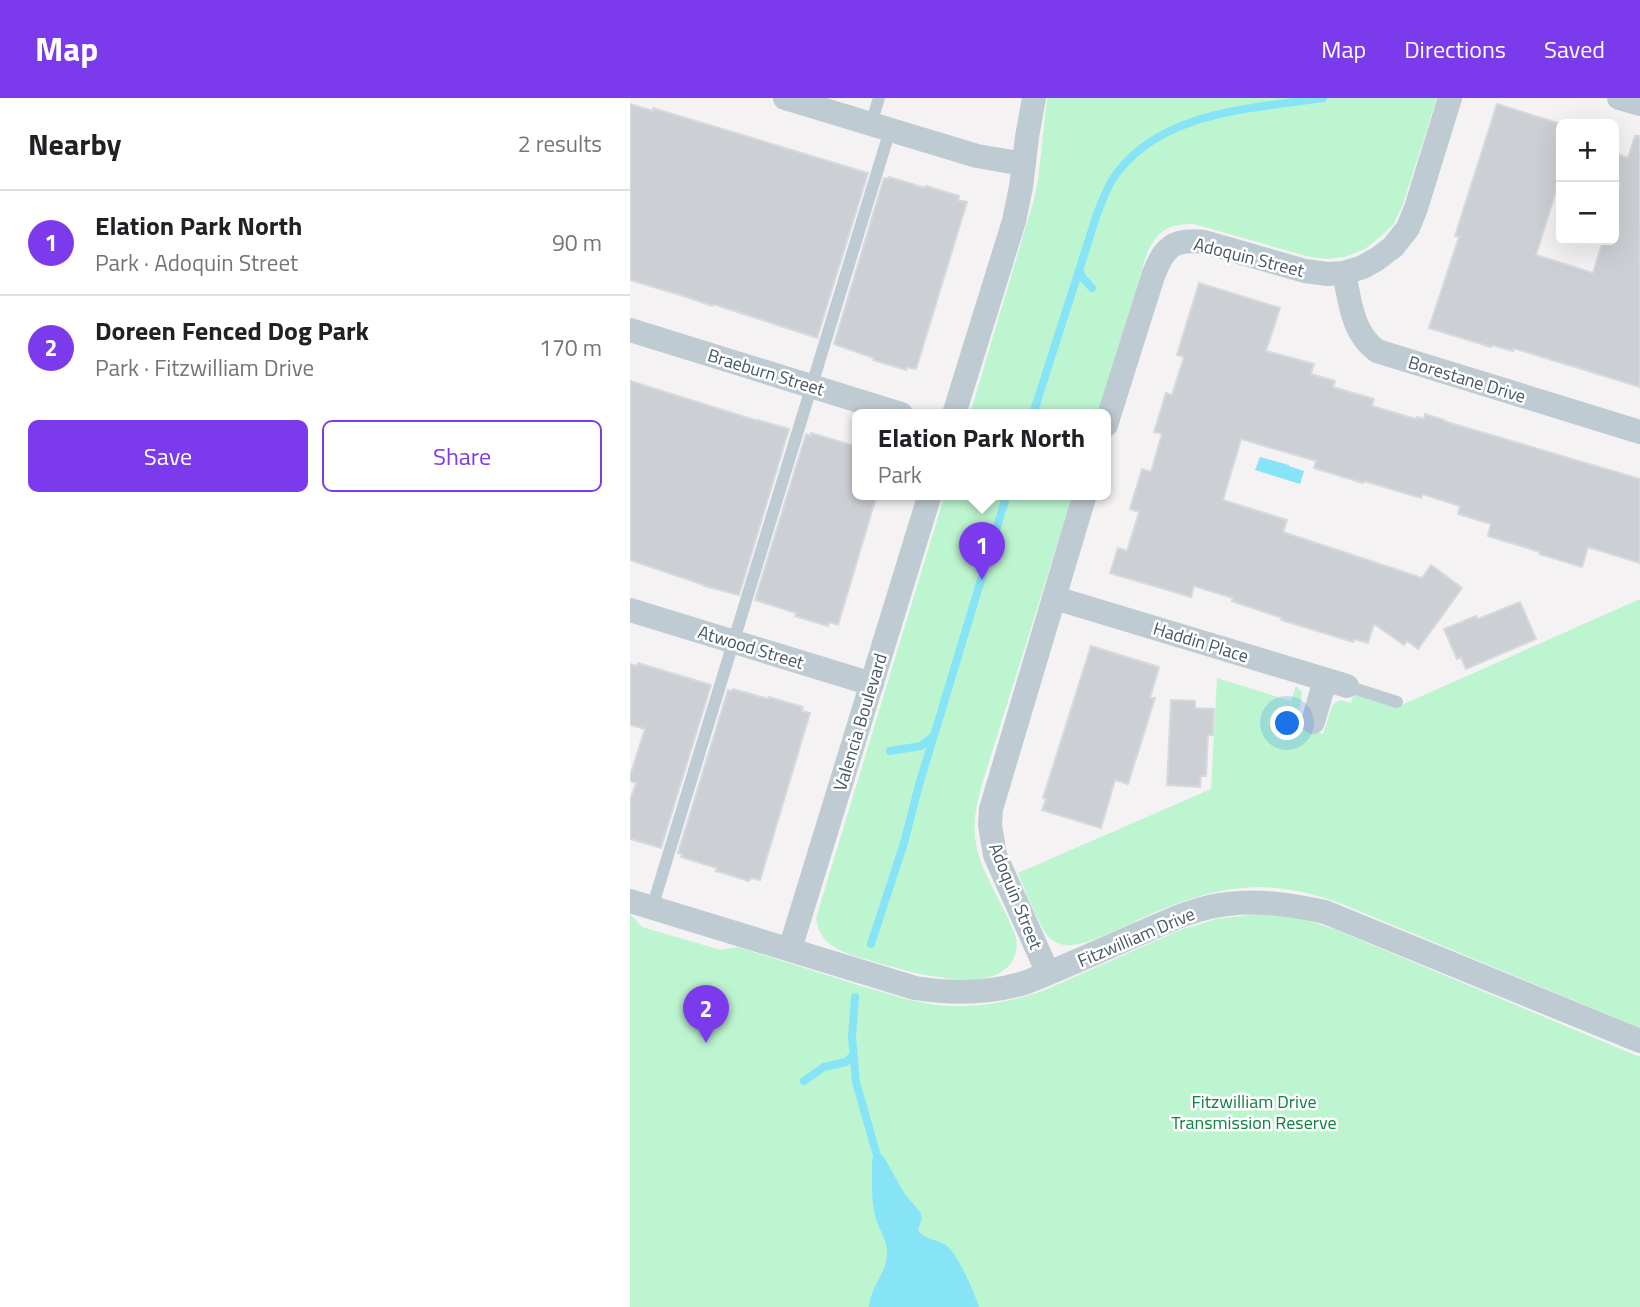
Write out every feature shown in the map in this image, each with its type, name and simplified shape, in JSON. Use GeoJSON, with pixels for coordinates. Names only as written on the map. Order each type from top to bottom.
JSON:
{"type":"FeatureCollection","features":[{"type":"Feature","properties":{"kind":"street"},"geometry":{"type":"LineString","coordinates":[[786,98],[978,156],[1024,164]]}},
{"type":"Feature","properties":{"kind":"street"},"geometry":{"type":"LineString","coordinates":[[956,409],[1014,221],[1034,98]]}},
{"type":"Feature","properties":{"kind":"street","name":"Adoquin Street"},"geometry":{"type":"LineString","coordinates":[[1111,409],[1153,276],[1167,249],[1190,240],[1305,271],[1345,273],[1363,267],[1392,247],[1408,228],[1450,98]]}},
{"type":"Feature","properties":{"kind":"street"},"geometry":{"type":"LineString","coordinates":[[1619,98],[1640,104]]}},
{"type":"Feature","properties":{"kind":"street","name":"Borestane Drive"},"geometry":{"type":"LineString","coordinates":[[1345,273],[1357,327],[1368,344],[1377,351],[1640,432]]}},
{"type":"Feature","properties":{"kind":"street","name":"Braeburn Street"},"geometry":{"type":"LineString","coordinates":[[630,331],[885,409]]}},
{"type":"Feature","properties":{"kind":"street","name":"Valencia Boulevard"},"geometry":{"type":"LineString","coordinates":[[790,949],[928,500]]}},
{"type":"Feature","properties":{"kind":"street","name":"Adoquin Street"},"geometry":{"type":"LineString","coordinates":[[1048,974],[1000,867],[990,825],[995,793],[1083,500]]}},
{"type":"Feature","properties":{"kind":"street","name":"Haddin Place"},"geometry":{"type":"LineString","coordinates":[[1055,598],[1336,683]]}},
{"type":"Feature","properties":{"kind":"street","name":"Atwood Street"},"geometry":{"type":"LineString","coordinates":[[630,610],[872,684]]}},
{"type":"Feature","properties":{"kind":"street"},"geometry":{"type":"LineString","coordinates":[[1313,722],[1336,683]]}},
{"type":"Feature","properties":{"kind":"street","name":"Fitzwilliam Drive"},"geometry":{"type":"LineString","coordinates":[[641,904],[915,988],[981,992],[1007,988],[1048,974],[1202,909],[1261,902],[1291,905],[1325,912],[1638,1042]]}},
{"type":"Feature","properties":{"kind":"lane"},"geometry":{"type":"LineString","coordinates":[[641,904],[734,642],[812,386],[881,127],[878,98]]}},
{"type":"Feature","properties":{"kind":"lane"},"geometry":{"type":"LineString","coordinates":[[1336,683],[1397,702]]}},
{"type":"Feature","properties":{"kind":"green space"},"geometry":{"type":"Polygon","coordinates":[[[1047,98],[1437,98],[1402,207],[1393,225],[1365,249],[1345,257],[1326,259],[1306,256],[1194,224],[1171,227],[1155,239],[1147,253],[1100,409],[971,409],[1038,180],[1047,98]]]}},
{"type":"Feature","properties":{"kind":"green space"},"geometry":{"type":"Polygon","coordinates":[[[943,500],[1071,500],[983,781],[976,812],[975,836],[979,855],[1017,944],[1011,963],[1000,973],[985,978],[966,980],[926,975],[837,949],[823,937],[816,918],[943,500]]]}},
{"type":"Feature","properties":{"kind":"green space"},"geometry":{"type":"Polygon","coordinates":[[[1640,599],[1640,1028],[1342,904],[1291,890],[1245,888],[1199,896],[1075,945],[1055,942],[1043,928],[1018,873],[1211,789],[1217,678],[1291,701],[1296,686],[1302,696],[1296,725],[1323,734],[1333,704],[1340,700],[1351,703],[1354,694],[1397,707],[1640,599]]]}},
{"type":"Feature","properties":{"kind":"green space","name":"Fitzwilliam Drive Transmission Reserve"},"geometry":{"type":"Polygon","coordinates":[[[630,914],[642,927],[721,950],[738,947],[894,996],[950,1006],[986,1004],[1033,994],[1180,930],[1217,919],[1257,914],[1296,917],[1334,929],[1640,1057],[1640,1307],[630,1307],[630,914]]]}},
{"type":"Feature","properties":{"kind":"water"},"geometry":{"type":"Polygon","coordinates":[[[1260,457],[1304,471],[1300,484],[1255,470],[1260,457]]]}},
{"type":"Feature","properties":{"kind":"water"},"geometry":{"type":"Polygon","coordinates":[[[880,1154],[904,1193],[920,1212],[922,1218],[918,1230],[952,1251],[966,1275],[979,1307],[869,1307],[887,1256],[872,1195],[872,1161],[873,1157],[880,1154]]]}},
{"type":"Feature","properties":{"kind":"building"},"geometry":{"type":"Polygon","coordinates":[[[630,104],[653,111],[653,108],[868,173],[817,338],[630,280],[630,104]]]}},
{"type":"Feature","properties":{"kind":"building"},"geometry":{"type":"Polygon","coordinates":[[[1497,104],[1556,122],[1556,191],[1536,255],[1593,273],[1601,245],[1619,245],[1619,155],[1628,158],[1635,136],[1640,136],[1640,387],[1513,348],[1513,351],[1492,345],[1491,347],[1429,328],[1459,237],[1455,236],[1497,104]]]}},
{"type":"Feature","properties":{"kind":"building"},"geometry":{"type":"Polygon","coordinates":[[[889,177],[959,196],[958,200],[967,202],[916,369],[907,367],[906,370],[873,360],[874,358],[834,344],[884,178],[889,177]]]}},
{"type":"Feature","properties":{"kind":"building"},"geometry":{"type":"Polygon","coordinates":[[[1199,283],[1280,308],[1266,351],[1314,364],[1311,374],[1335,381],[1333,387],[1374,399],[1372,406],[1416,419],[1424,419],[1425,414],[1640,479],[1640,563],[1588,547],[1582,567],[1539,554],[1540,552],[1488,536],[1491,524],[1458,514],[1460,506],[1422,494],[1421,498],[1364,481],[1363,483],[1314,468],[1316,461],[1241,439],[1223,500],[1287,520],[1283,532],[1422,578],[1431,565],[1462,588],[1418,649],[1407,641],[1404,645],[1374,624],[1368,643],[1354,639],[1353,642],[1281,620],[1282,618],[1232,601],[1233,598],[1194,586],[1191,597],[1110,573],[1118,548],[1127,551],[1133,532],[1139,512],[1130,509],[1142,469],[1151,472],[1162,434],[1154,432],[1166,393],[1172,395],[1184,357],[1177,355],[1199,283]]]}},
{"type":"Feature","properties":{"kind":"building"},"geometry":{"type":"Polygon","coordinates":[[[630,381],[789,429],[739,595],[704,586],[630,560],[630,381]]]}},
{"type":"Feature","properties":{"kind":"building"},"geometry":{"type":"Polygon","coordinates":[[[811,433],[852,445],[852,500],[875,500],[838,625],[829,622],[828,626],[755,600],[806,434],[811,436],[811,433]]]}},
{"type":"Feature","properties":{"kind":"building"},"geometry":{"type":"Polygon","coordinates":[[[1520,602],[1536,639],[1466,669],[1461,657],[1457,659],[1444,629],[1520,602]]]}},
{"type":"Feature","properties":{"kind":"building"},"geometry":{"type":"Polygon","coordinates":[[[1091,646],[1159,667],[1150,698],[1155,698],[1128,784],[1115,780],[1101,828],[1042,810],[1046,799],[1043,798],[1091,646]]]}},
{"type":"Feature","properties":{"kind":"building"},"geometry":{"type":"Polygon","coordinates":[[[638,663],[711,685],[661,848],[630,839],[630,801],[636,783],[630,781],[630,776],[645,729],[630,725],[630,664],[637,666],[638,663]]]}},
{"type":"Feature","properties":{"kind":"building"},"geometry":{"type":"Polygon","coordinates":[[[728,690],[803,707],[802,711],[810,713],[760,880],[751,878],[749,881],[716,871],[717,868],[681,857],[682,854],[678,853],[728,690]]]}},
{"type":"Feature","properties":{"kind":"building"},"geometry":{"type":"Polygon","coordinates":[[[1171,700],[1195,701],[1195,708],[1214,709],[1213,735],[1208,735],[1206,776],[1201,776],[1200,787],[1167,785],[1171,700]]]}},
{"type":"Feature","properties":{"kind":"waterway"},"geometry":{"type":"LineString","coordinates":[[1035,409],[1098,211],[1114,177],[1133,155],[1156,138],[1208,117],[1237,110],[1323,98]]}},
{"type":"Feature","properties":{"kind":"waterway"},"geometry":{"type":"LineString","coordinates":[[1079,270],[1092,288]]}},
{"type":"Feature","properties":{"kind":"waterway"},"geometry":{"type":"LineString","coordinates":[[871,944],[904,843],[1005,500]]}},
{"type":"Feature","properties":{"kind":"waterway"},"geometry":{"type":"LineString","coordinates":[[890,751],[921,746],[932,737]]}},
{"type":"Feature","properties":{"kind":"waterway"},"geometry":{"type":"LineString","coordinates":[[855,997],[852,1037],[856,1082],[879,1163]]}},
{"type":"Feature","properties":{"kind":"waterway"},"geometry":{"type":"LineString","coordinates":[[804,1081],[824,1067],[846,1062],[853,1055]]}},
{"type":"Feature","properties":{"kind":"place","name":"Elation Park North"},"geometry":{"type":"Point","coordinates":[982,580]}},
{"type":"Feature","properties":{"kind":"place","name":"Doreen Fenced Dog Park"},"geometry":{"type":"Point","coordinates":[706,1043]}}]}
